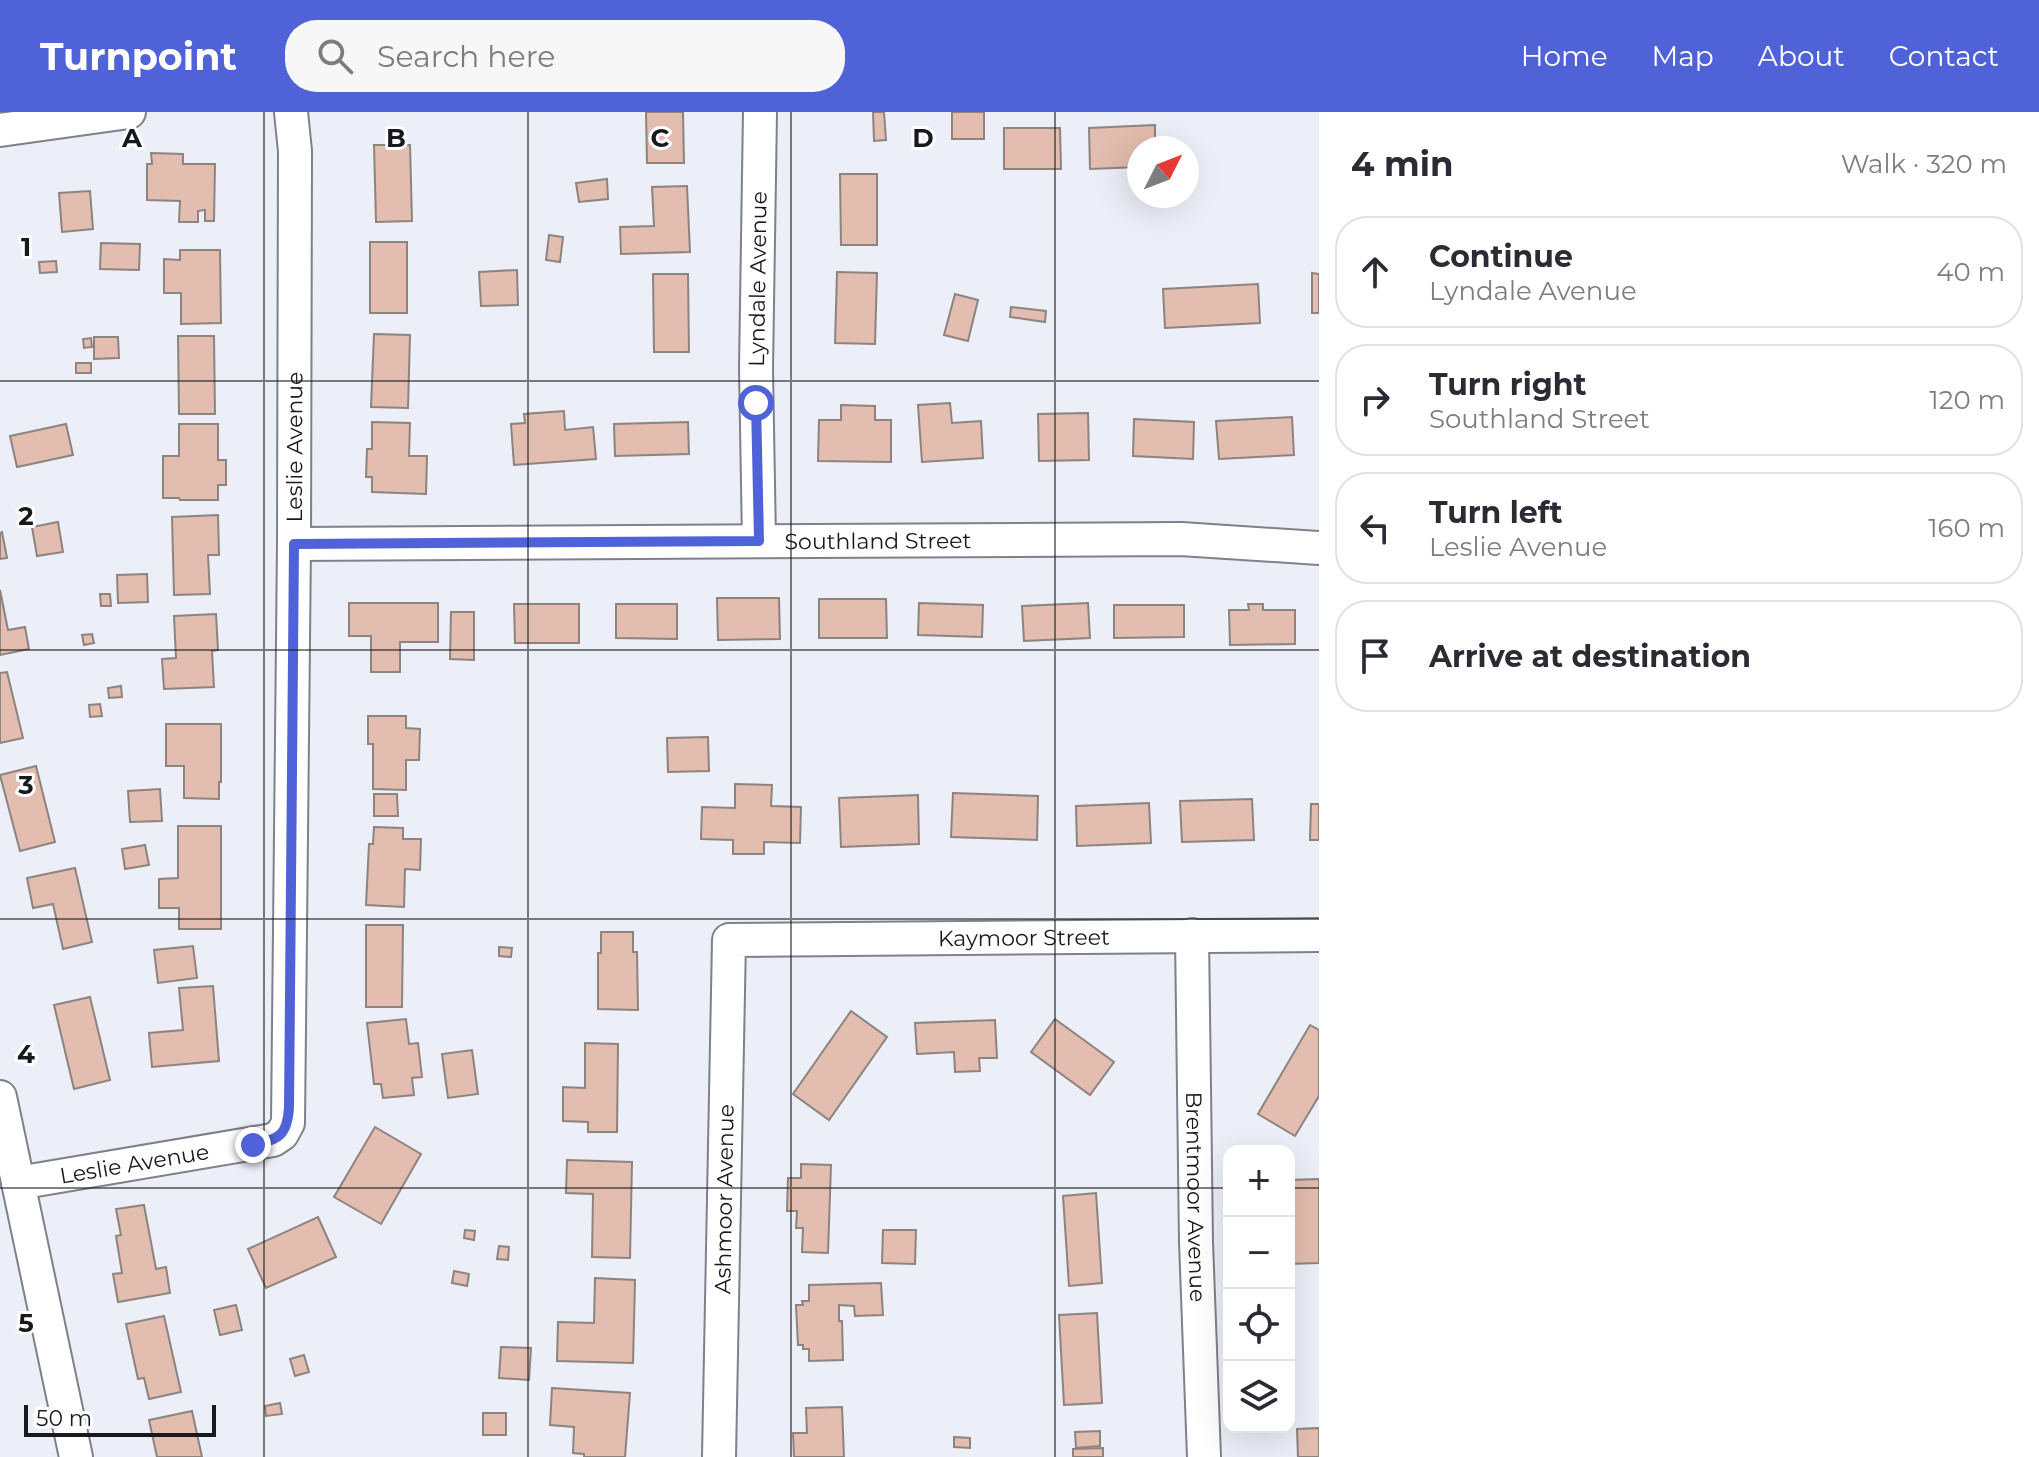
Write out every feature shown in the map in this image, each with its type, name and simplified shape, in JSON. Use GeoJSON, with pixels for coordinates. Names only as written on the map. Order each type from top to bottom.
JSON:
{"type":"FeatureCollection","features":[{"type":"Feature","properties":{"kind":"street"},"geometry":{"type":"LineString","coordinates":[[0,130],[129,112]]}},
{"type":"Feature","properties":{"kind":"street","name":"Leslie Avenue"},"geometry":{"type":"LineString","coordinates":[[18,1183],[273,1140],[282,1134],[288,1123],[294,544],[295,151],[291,112]]}},
{"type":"Feature","properties":{"kind":"street","name":"Lyndale Avenue"},"geometry":{"type":"LineString","coordinates":[[759,541],[756,369],[760,112]]}},
{"type":"Feature","properties":{"kind":"street","name":"Southland Street"},"geometry":{"type":"LineString","coordinates":[[294,544],[1181,539],[1319,548]]}},
{"type":"Feature","properties":{"kind":"street","name":"Brentmoor Avenue"},"geometry":{"type":"LineString","coordinates":[[1192,935],[1196,1242],[1204,1457]]}},
{"type":"Feature","properties":{"kind":"street","name":"Kaymoor Street"},"geometry":{"type":"LineString","coordinates":[[729,940],[1319,935]]}},
{"type":"Feature","properties":{"kind":"street","name":"Ashmoor Avenue"},"geometry":{"type":"LineString","coordinates":[[719,1457],[729,940]]}},
{"type":"Feature","properties":{"kind":"street"},"geometry":{"type":"LineString","coordinates":[[0,1097],[76,1457]]}},
{"type":"Feature","properties":{"kind":"building"},"geometry":{"type":"Polygon","coordinates":[[[646,112],[683,112],[684,163],[647,163],[646,112]]]}},
{"type":"Feature","properties":{"kind":"building"},"geometry":{"type":"Polygon","coordinates":[[[873,112],[884,112],[886,140],[874,141],[873,112]]]}},
{"type":"Feature","properties":{"kind":"building"},"geometry":{"type":"Polygon","coordinates":[[[952,112],[984,112],[984,139],[952,139],[952,112]]]}},
{"type":"Feature","properties":{"kind":"building"},"geometry":{"type":"Polygon","coordinates":[[[1155,125],[1155,136],[1127,136],[1127,167],[1090,169],[1089,128],[1155,125]]]}},
{"type":"Feature","properties":{"kind":"building"},"geometry":{"type":"Polygon","coordinates":[[[1004,128],[1060,128],[1061,169],[1004,169],[1004,128]]]}},
{"type":"Feature","properties":{"kind":"building"},"geometry":{"type":"Polygon","coordinates":[[[374,145],[410,145],[412,221],[376,222],[374,145]]]}},
{"type":"Feature","properties":{"kind":"building"},"geometry":{"type":"Polygon","coordinates":[[[151,153],[183,154],[183,164],[215,164],[214,221],[205,221],[205,210],[198,211],[198,222],[179,222],[180,201],[147,200],[147,164],[152,164],[151,153]]]}},
{"type":"Feature","properties":{"kind":"building"},"geometry":{"type":"Polygon","coordinates":[[[840,174],[877,174],[877,245],[841,245],[840,174]]]}},
{"type":"Feature","properties":{"kind":"building"},"geometry":{"type":"Polygon","coordinates":[[[607,179],[608,199],[579,202],[576,183],[607,179]]]}},
{"type":"Feature","properties":{"kind":"building"},"geometry":{"type":"Polygon","coordinates":[[[687,186],[690,252],[621,254],[620,227],[654,226],[652,187],[687,186]]]}},
{"type":"Feature","properties":{"kind":"building"},"geometry":{"type":"Polygon","coordinates":[[[90,191],[93,229],[62,232],[59,193],[90,191]]]}},
{"type":"Feature","properties":{"kind":"building"},"geometry":{"type":"Polygon","coordinates":[[[549,235],[563,237],[560,262],[546,260],[549,235]]]}},
{"type":"Feature","properties":{"kind":"building"},"geometry":{"type":"Polygon","coordinates":[[[370,242],[407,242],[407,313],[370,313],[370,242]]]}},
{"type":"Feature","properties":{"kind":"building"},"geometry":{"type":"Polygon","coordinates":[[[101,243],[140,244],[139,270],[100,269],[101,243]]]}},
{"type":"Feature","properties":{"kind":"building"},"geometry":{"type":"Polygon","coordinates":[[[180,250],[220,250],[221,323],[181,324],[181,293],[164,293],[164,259],[180,260],[180,250]]]}},
{"type":"Feature","properties":{"kind":"building"},"geometry":{"type":"Polygon","coordinates":[[[56,261],[57,272],[40,273],[39,262],[56,261]]]}},
{"type":"Feature","properties":{"kind":"building"},"geometry":{"type":"Polygon","coordinates":[[[517,270],[518,305],[481,306],[479,272],[517,270]]]}},
{"type":"Feature","properties":{"kind":"building"},"geometry":{"type":"Polygon","coordinates":[[[837,272],[877,273],[875,344],[835,343],[837,272]]]}},
{"type":"Feature","properties":{"kind":"building"},"geometry":{"type":"Polygon","coordinates":[[[1312,273],[1319,274],[1319,313],[1312,313],[1312,273]]]}},
{"type":"Feature","properties":{"kind":"building"},"geometry":{"type":"Polygon","coordinates":[[[653,274],[688,274],[689,352],[654,352],[653,274]]]}},
{"type":"Feature","properties":{"kind":"building"},"geometry":{"type":"Polygon","coordinates":[[[1258,284],[1260,323],[1165,328],[1163,289],[1258,284]]]}},
{"type":"Feature","properties":{"kind":"building"},"geometry":{"type":"Polygon","coordinates":[[[955,294],[978,300],[968,341],[944,335],[955,294]]]}},
{"type":"Feature","properties":{"kind":"building"},"geometry":{"type":"Polygon","coordinates":[[[1011,307],[1046,311],[1045,322],[1010,317],[1011,307]]]}},
{"type":"Feature","properties":{"kind":"building"},"geometry":{"type":"Polygon","coordinates":[[[374,334],[410,335],[408,408],[371,407],[374,334]]]}},
{"type":"Feature","properties":{"kind":"building"},"geometry":{"type":"Polygon","coordinates":[[[178,336],[214,336],[215,414],[179,414],[178,336]]]}},
{"type":"Feature","properties":{"kind":"building"},"geometry":{"type":"Polygon","coordinates":[[[94,337],[118,337],[119,358],[94,359],[94,337]]]}},
{"type":"Feature","properties":{"kind":"building"},"geometry":{"type":"Polygon","coordinates":[[[91,338],[92,347],[84,348],[83,339],[91,338]]]}},
{"type":"Feature","properties":{"kind":"building"},"geometry":{"type":"Polygon","coordinates":[[[76,363],[91,363],[91,373],[76,373],[76,363]]]}},
{"type":"Feature","properties":{"kind":"building"},"geometry":{"type":"Polygon","coordinates":[[[950,403],[952,423],[981,421],[983,458],[922,462],[918,405],[950,403]]]}},
{"type":"Feature","properties":{"kind":"building"},"geometry":{"type":"Polygon","coordinates":[[[841,405],[875,406],[875,420],[891,420],[891,462],[818,461],[819,420],[841,420],[841,405]]]}},
{"type":"Feature","properties":{"kind":"building"},"geometry":{"type":"Polygon","coordinates":[[[564,411],[565,430],[593,427],[596,459],[514,465],[511,424],[525,423],[524,414],[564,411]]]}},
{"type":"Feature","properties":{"kind":"building"},"geometry":{"type":"Polygon","coordinates":[[[1088,413],[1089,460],[1039,461],[1038,414],[1088,413]]]}},
{"type":"Feature","properties":{"kind":"building"},"geometry":{"type":"Polygon","coordinates":[[[1292,417],[1294,455],[1219,459],[1216,421],[1292,417]]]}},
{"type":"Feature","properties":{"kind":"building"},"geometry":{"type":"Polygon","coordinates":[[[1134,419],[1194,422],[1193,459],[1133,456],[1134,419]]]}},
{"type":"Feature","properties":{"kind":"building"},"geometry":{"type":"Polygon","coordinates":[[[372,422],[410,423],[409,456],[427,456],[426,494],[372,492],[372,477],[366,477],[367,449],[372,449],[372,422]]]}},
{"type":"Feature","properties":{"kind":"building"},"geometry":{"type":"Polygon","coordinates":[[[688,422],[689,454],[615,456],[614,424],[688,422]]]}},
{"type":"Feature","properties":{"kind":"building"},"geometry":{"type":"Polygon","coordinates":[[[66,424],[73,455],[17,467],[10,436],[66,424]]]}},
{"type":"Feature","properties":{"kind":"building"},"geometry":{"type":"Polygon","coordinates":[[[179,424],[218,424],[218,460],[226,460],[226,485],[218,485],[218,500],[163,498],[163,456],[179,456],[179,424]]]}},
{"type":"Feature","properties":{"kind":"building"},"geometry":{"type":"Polygon","coordinates":[[[218,515],[219,555],[208,555],[210,594],[174,595],[172,517],[218,515]]]}},
{"type":"Feature","properties":{"kind":"building"},"geometry":{"type":"Polygon","coordinates":[[[58,522],[63,552],[37,556],[32,527],[58,522]]]}},
{"type":"Feature","properties":{"kind":"building"},"geometry":{"type":"Polygon","coordinates":[[[0,533],[7,558],[0,559],[0,533]]]}},
{"type":"Feature","properties":{"kind":"building"},"geometry":{"type":"Polygon","coordinates":[[[147,574],[148,602],[118,603],[117,575],[147,574]]]}},
{"type":"Feature","properties":{"kind":"building"},"geometry":{"type":"Polygon","coordinates":[[[0,590],[8,630],[25,627],[29,649],[0,655],[0,590]]]}},
{"type":"Feature","properties":{"kind":"building"},"geometry":{"type":"Polygon","coordinates":[[[100,594],[110,594],[111,606],[101,606],[100,594]]]}},
{"type":"Feature","properties":{"kind":"building"},"geometry":{"type":"Polygon","coordinates":[[[717,598],[779,598],[780,639],[718,640],[717,598]]]}},
{"type":"Feature","properties":{"kind":"building"},"geometry":{"type":"Polygon","coordinates":[[[819,599],[886,599],[887,638],[819,638],[819,599]]]}},
{"type":"Feature","properties":{"kind":"building"},"geometry":{"type":"Polygon","coordinates":[[[349,603],[438,603],[438,642],[400,642],[400,672],[371,672],[371,636],[349,636],[349,603]]]}},
{"type":"Feature","properties":{"kind":"building"},"geometry":{"type":"Polygon","coordinates":[[[919,603],[983,605],[982,637],[918,635],[919,603]]]}},
{"type":"Feature","properties":{"kind":"building"},"geometry":{"type":"Polygon","coordinates":[[[1088,603],[1090,638],[1024,641],[1022,606],[1088,603]]]}},
{"type":"Feature","properties":{"kind":"building"},"geometry":{"type":"Polygon","coordinates":[[[514,604],[579,604],[579,643],[515,643],[514,604]]]}},
{"type":"Feature","properties":{"kind":"building"},"geometry":{"type":"Polygon","coordinates":[[[616,604],[677,604],[677,639],[616,638],[616,604]]]}},
{"type":"Feature","properties":{"kind":"building"},"geometry":{"type":"Polygon","coordinates":[[[1248,604],[1263,604],[1263,610],[1295,610],[1295,644],[1230,645],[1229,610],[1249,610],[1248,604]]]}},
{"type":"Feature","properties":{"kind":"building"},"geometry":{"type":"Polygon","coordinates":[[[1114,605],[1184,605],[1184,637],[1114,638],[1114,605]]]}},
{"type":"Feature","properties":{"kind":"building"},"geometry":{"type":"Polygon","coordinates":[[[451,612],[474,612],[474,660],[450,659],[451,612]]]}},
{"type":"Feature","properties":{"kind":"building"},"geometry":{"type":"Polygon","coordinates":[[[216,614],[218,650],[212,651],[214,687],[164,689],[162,659],[176,658],[174,616],[216,614]]]}},
{"type":"Feature","properties":{"kind":"building"},"geometry":{"type":"Polygon","coordinates":[[[92,634],[94,643],[84,645],[82,635],[92,634]]]}},
{"type":"Feature","properties":{"kind":"building"},"geometry":{"type":"Polygon","coordinates":[[[7,672],[23,738],[0,743],[0,673],[7,672]]]}},
{"type":"Feature","properties":{"kind":"building"},"geometry":{"type":"Polygon","coordinates":[[[121,686],[122,697],[109,698],[108,688],[121,686]]]}},
{"type":"Feature","properties":{"kind":"building"},"geometry":{"type":"Polygon","coordinates":[[[100,704],[102,716],[90,717],[89,705],[100,704]]]}},
{"type":"Feature","properties":{"kind":"building"},"geometry":{"type":"Polygon","coordinates":[[[368,716],[406,716],[406,728],[420,729],[419,760],[406,760],[406,790],[373,789],[373,744],[368,744],[368,716]]]}},
{"type":"Feature","properties":{"kind":"building"},"geometry":{"type":"Polygon","coordinates":[[[166,724],[221,724],[219,799],[184,798],[184,766],[166,766],[166,724]]]}},
{"type":"Feature","properties":{"kind":"building"},"geometry":{"type":"Polygon","coordinates":[[[708,737],[709,771],[668,772],[667,738],[708,737]]]}},
{"type":"Feature","properties":{"kind":"building"},"geometry":{"type":"Polygon","coordinates":[[[36,766],[55,842],[20,851],[0,775],[36,766]]]}},
{"type":"Feature","properties":{"kind":"building"},"geometry":{"type":"Polygon","coordinates":[[[735,784],[772,785],[771,806],[801,807],[800,843],[764,842],[764,854],[733,854],[733,840],[701,839],[702,807],[735,808],[735,784]]]}},
{"type":"Feature","properties":{"kind":"building"},"geometry":{"type":"Polygon","coordinates":[[[160,789],[162,821],[130,822],[128,791],[160,789]]]}},
{"type":"Feature","properties":{"kind":"building"},"geometry":{"type":"Polygon","coordinates":[[[953,793],[1038,796],[1037,840],[951,837],[953,793]]]}},
{"type":"Feature","properties":{"kind":"building"},"geometry":{"type":"Polygon","coordinates":[[[374,794],[397,794],[398,816],[374,816],[374,794]]]}},
{"type":"Feature","properties":{"kind":"building"},"geometry":{"type":"Polygon","coordinates":[[[918,795],[919,844],[841,847],[839,798],[918,795]]]}},
{"type":"Feature","properties":{"kind":"building"},"geometry":{"type":"Polygon","coordinates":[[[1252,799],[1254,840],[1182,842],[1180,801],[1252,799]]]}},
{"type":"Feature","properties":{"kind":"building"},"geometry":{"type":"Polygon","coordinates":[[[1149,803],[1151,843],[1077,846],[1076,806],[1149,803]]]}},
{"type":"Feature","properties":{"kind":"building"},"geometry":{"type":"Polygon","coordinates":[[[1311,804],[1319,804],[1319,840],[1310,840],[1311,804]]]}},
{"type":"Feature","properties":{"kind":"building"},"geometry":{"type":"Polygon","coordinates":[[[178,826],[221,826],[221,929],[179,929],[179,908],[159,908],[159,879],[178,878],[178,826]]]}},
{"type":"Feature","properties":{"kind":"building"},"geometry":{"type":"Polygon","coordinates":[[[374,827],[403,828],[403,839],[421,839],[420,870],[405,869],[404,907],[366,905],[369,844],[373,844],[374,827]]]}},
{"type":"Feature","properties":{"kind":"building"},"geometry":{"type":"Polygon","coordinates":[[[145,845],[149,865],[125,869],[122,849],[145,845]]]}},
{"type":"Feature","properties":{"kind":"building"},"geometry":{"type":"Polygon","coordinates":[[[75,868],[92,942],[63,949],[53,904],[33,908],[27,878],[75,868]]]}},
{"type":"Feature","properties":{"kind":"building"},"geometry":{"type":"Polygon","coordinates":[[[366,925],[403,925],[402,1007],[366,1007],[366,925]]]}},
{"type":"Feature","properties":{"kind":"building"},"geometry":{"type":"Polygon","coordinates":[[[601,932],[633,932],[633,952],[637,952],[638,1010],[598,1009],[601,932]]]}},
{"type":"Feature","properties":{"kind":"building"},"geometry":{"type":"Polygon","coordinates":[[[193,946],[197,978],[158,983],[154,950],[193,946]]]}},
{"type":"Feature","properties":{"kind":"building"},"geometry":{"type":"Polygon","coordinates":[[[499,947],[512,948],[511,957],[499,956],[499,947]]]}},
{"type":"Feature","properties":{"kind":"building"},"geometry":{"type":"Polygon","coordinates":[[[213,986],[219,1061],[152,1067],[149,1033],[183,1030],[179,988],[213,986]]]}},
{"type":"Feature","properties":{"kind":"building"},"geometry":{"type":"Polygon","coordinates":[[[90,997],[110,1080],[74,1089],[54,1005],[90,997]]]}},
{"type":"Feature","properties":{"kind":"building"},"geometry":{"type":"Polygon","coordinates":[[[851,1011],[887,1037],[829,1120],[793,1094],[851,1011]]]}},
{"type":"Feature","properties":{"kind":"building"},"geometry":{"type":"Polygon","coordinates":[[[406,1019],[409,1044],[418,1043],[422,1077],[412,1078],[414,1095],[383,1098],[381,1084],[374,1084],[367,1023],[406,1019]]]}},
{"type":"Feature","properties":{"kind":"building"},"geometry":{"type":"Polygon","coordinates":[[[1055,1019],[1114,1062],[1090,1095],[1031,1052],[1055,1019]]]}},
{"type":"Feature","properties":{"kind":"building"},"geometry":{"type":"Polygon","coordinates":[[[995,1020],[997,1058],[979,1058],[980,1071],[955,1072],[954,1052],[917,1054],[915,1023],[995,1020]]]}},
{"type":"Feature","properties":{"kind":"building"},"geometry":{"type":"Polygon","coordinates":[[[1310,1025],[1319,1030],[1319,1096],[1295,1136],[1258,1114],[1310,1025]]]}},
{"type":"Feature","properties":{"kind":"building"},"geometry":{"type":"Polygon","coordinates":[[[585,1043],[618,1044],[617,1132],[588,1132],[588,1122],[563,1121],[563,1087],[585,1088],[585,1043]]]}},
{"type":"Feature","properties":{"kind":"building"},"geometry":{"type":"Polygon","coordinates":[[[472,1050],[478,1094],[448,1098],[442,1054],[472,1050]]]}},
{"type":"Feature","properties":{"kind":"building"},"geometry":{"type":"Polygon","coordinates":[[[375,1127],[421,1154],[381,1224],[334,1197],[375,1127]]]}},
{"type":"Feature","properties":{"kind":"building"},"geometry":{"type":"Polygon","coordinates":[[[567,1160],[632,1162],[630,1258],[592,1257],[593,1194],[566,1193],[567,1160]]]}},
{"type":"Feature","properties":{"kind":"building"},"geometry":{"type":"Polygon","coordinates":[[[801,1164],[831,1165],[828,1253],[802,1252],[803,1228],[796,1228],[797,1211],[787,1211],[788,1178],[801,1178],[801,1164]]]}},
{"type":"Feature","properties":{"kind":"building"},"geometry":{"type":"Polygon","coordinates":[[[1319,1179],[1319,1263],[1295,1264],[1295,1180],[1319,1179]]]}},
{"type":"Feature","properties":{"kind":"building"},"geometry":{"type":"Polygon","coordinates":[[[1096,1193],[1102,1283],[1069,1286],[1063,1196],[1096,1193]]]}},
{"type":"Feature","properties":{"kind":"building"},"geometry":{"type":"Polygon","coordinates":[[[144,1205],[156,1269],[166,1267],[170,1293],[118,1302],[113,1274],[122,1273],[116,1236],[121,1235],[116,1209],[144,1205]]]}},
{"type":"Feature","properties":{"kind":"building"},"geometry":{"type":"Polygon","coordinates":[[[318,1217],[336,1257],[266,1288],[248,1249],[318,1217]]]}},
{"type":"Feature","properties":{"kind":"building"},"geometry":{"type":"Polygon","coordinates":[[[465,1230],[475,1231],[474,1240],[464,1238],[465,1230]]]}},
{"type":"Feature","properties":{"kind":"building"},"geometry":{"type":"Polygon","coordinates":[[[883,1230],[916,1230],[915,1264],[882,1263],[883,1230]]]}},
{"type":"Feature","properties":{"kind":"building"},"geometry":{"type":"Polygon","coordinates":[[[499,1246],[509,1247],[508,1260],[497,1259],[499,1246]]]}},
{"type":"Feature","properties":{"kind":"building"},"geometry":{"type":"Polygon","coordinates":[[[454,1271],[469,1274],[467,1286],[452,1283],[454,1271]]]}},
{"type":"Feature","properties":{"kind":"building"},"geometry":{"type":"Polygon","coordinates":[[[595,1278],[635,1280],[633,1363],[557,1361],[558,1322],[594,1323],[595,1278]]]}},
{"type":"Feature","properties":{"kind":"building"},"geometry":{"type":"Polygon","coordinates":[[[881,1283],[883,1315],[855,1316],[854,1306],[839,1305],[843,1360],[809,1361],[809,1349],[798,1345],[796,1305],[809,1301],[809,1285],[881,1283]]]}},
{"type":"Feature","properties":{"kind":"building"},"geometry":{"type":"Polygon","coordinates":[[[236,1305],[242,1330],[220,1335],[214,1310],[236,1305]]]}},
{"type":"Feature","properties":{"kind":"building"},"geometry":{"type":"Polygon","coordinates":[[[1097,1313],[1102,1403],[1064,1405],[1059,1315],[1097,1313]]]}},
{"type":"Feature","properties":{"kind":"building"},"geometry":{"type":"Polygon","coordinates":[[[164,1316],[181,1392],[149,1399],[144,1378],[138,1379],[126,1324],[164,1316]]]}},
{"type":"Feature","properties":{"kind":"building"},"geometry":{"type":"Polygon","coordinates":[[[501,1347],[531,1348],[529,1380],[499,1378],[501,1347]]]}},
{"type":"Feature","properties":{"kind":"building"},"geometry":{"type":"Polygon","coordinates":[[[304,1355],[309,1372],[295,1376],[290,1359],[304,1355]]]}},
{"type":"Feature","properties":{"kind":"building"},"geometry":{"type":"Polygon","coordinates":[[[552,1388],[630,1393],[625,1457],[584,1457],[584,1454],[573,1453],[574,1427],[550,1425],[552,1388]]]}},
{"type":"Feature","properties":{"kind":"building"},"geometry":{"type":"Polygon","coordinates":[[[280,1403],[282,1414],[266,1416],[265,1406],[280,1403]]]}},
{"type":"Feature","properties":{"kind":"building"},"geometry":{"type":"Polygon","coordinates":[[[842,1407],[844,1457],[794,1457],[793,1433],[807,1433],[806,1408],[842,1407]]]}},
{"type":"Feature","properties":{"kind":"building"},"geometry":{"type":"Polygon","coordinates":[[[192,1411],[202,1457],[157,1457],[149,1420],[192,1411]]]}},
{"type":"Feature","properties":{"kind":"building"},"geometry":{"type":"Polygon","coordinates":[[[483,1413],[506,1413],[506,1435],[483,1435],[483,1413]]]}},
{"type":"Feature","properties":{"kind":"building"},"geometry":{"type":"Polygon","coordinates":[[[1319,1428],[1319,1457],[1298,1457],[1297,1429],[1319,1428]]]}},
{"type":"Feature","properties":{"kind":"building"},"geometry":{"type":"Polygon","coordinates":[[[1100,1431],[1100,1446],[1076,1448],[1075,1432],[1100,1431]]]}},
{"type":"Feature","properties":{"kind":"building"},"geometry":{"type":"Polygon","coordinates":[[[954,1437],[970,1438],[970,1448],[954,1447],[954,1437]]]}},
{"type":"Feature","properties":{"kind":"building"},"geometry":{"type":"Polygon","coordinates":[[[1103,1448],[1103,1457],[1073,1457],[1073,1449],[1103,1448]]]}},
{"type":"Feature","properties":{"kind":"route"},"geometry":{"type":"LineString","coordinates":[[253,1145],[273,1140],[282,1134],[288,1123],[294,544],[759,541],[756,403]]}}]}
